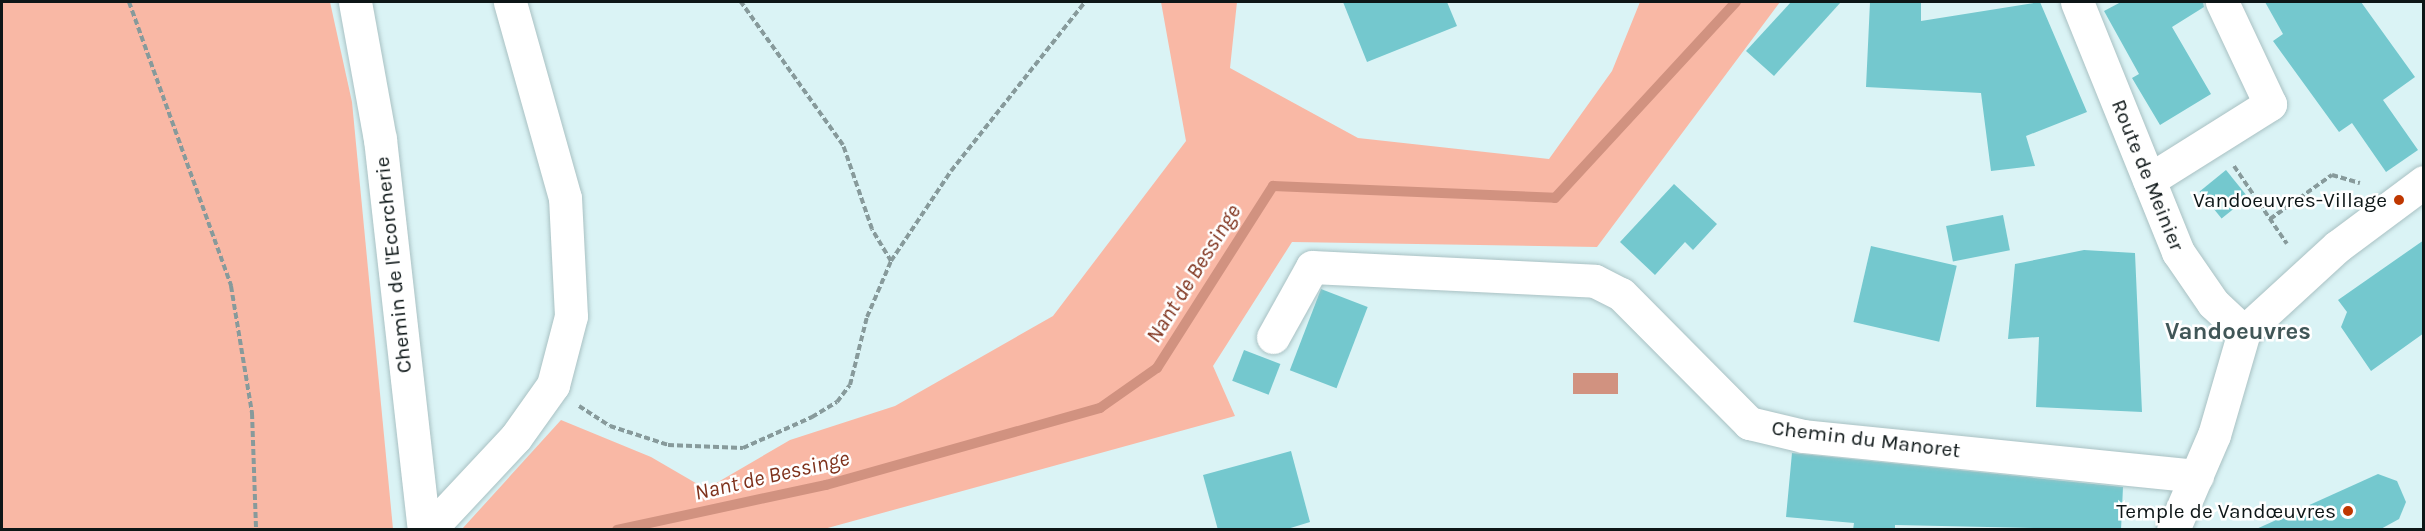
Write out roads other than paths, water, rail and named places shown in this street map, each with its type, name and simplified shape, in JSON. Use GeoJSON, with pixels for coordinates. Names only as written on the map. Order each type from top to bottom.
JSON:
{"type":"FeatureCollection","features":[{"type":"Feature","properties":{"kind":"street","name":"Chemin de l'Ecorcherie"},"geometry":{"type":"LineString","coordinates":[[355,2],[380,139],[424,530]]}},
{"type":"Feature","properties":{"kind":"street"},"geometry":{"type":"LineString","coordinates":[[429,530],[516,437],[553,386],[571,316],[572,258],[565,198],[510,2]]}},
{"type":"Feature","properties":{"kind":"street","name":"Route de Meinier"},"geometry":{"type":"LineString","coordinates":[[2077,2],[2186,266],[2213,303],[2244,332]]}},
{"type":"Feature","properties":{"kind":"street"},"geometry":{"type":"LineString","coordinates":[[2149,180],[2270,104],[2222,2]]}},
{"type":"Feature","properties":{"kind":"street"},"geometry":{"type":"LineString","coordinates":[[2173,530],[2197,476],[2244,332],[2338,246],[2424,182]]}},
{"type":"Feature","properties":{"kind":"street","name":"Chemin du Manoret"},"geometry":{"type":"LineString","coordinates":[[1273,337],[1312,267],[1573,278],[1621,294],[1749,423],[1803,436],[2197,476]]}},
{"type":"Feature","properties":{"kind":"waterway","name":"Nant de Bessinge"},"geometry":{"type":"LineString","coordinates":[[617,530],[826,485],[1100,408],[1157,368],[1273,186],[1555,198],[1736,2]]}},
{"type":"Feature","properties":{"kind":"place","name":"Vandoeuvres-Village"},"geometry":{"type":"Point","coordinates":[2399,200]}},
{"type":"Feature","properties":{"kind":"place","name":"Temple de Vandœuvres"},"geometry":{"type":"Point","coordinates":[2348,511]}},
{"type":"Feature","properties":{"kind":"district","name":"Vandoeuvres"},"geometry":{"type":"Point","coordinates":[2238,332]}}]}
